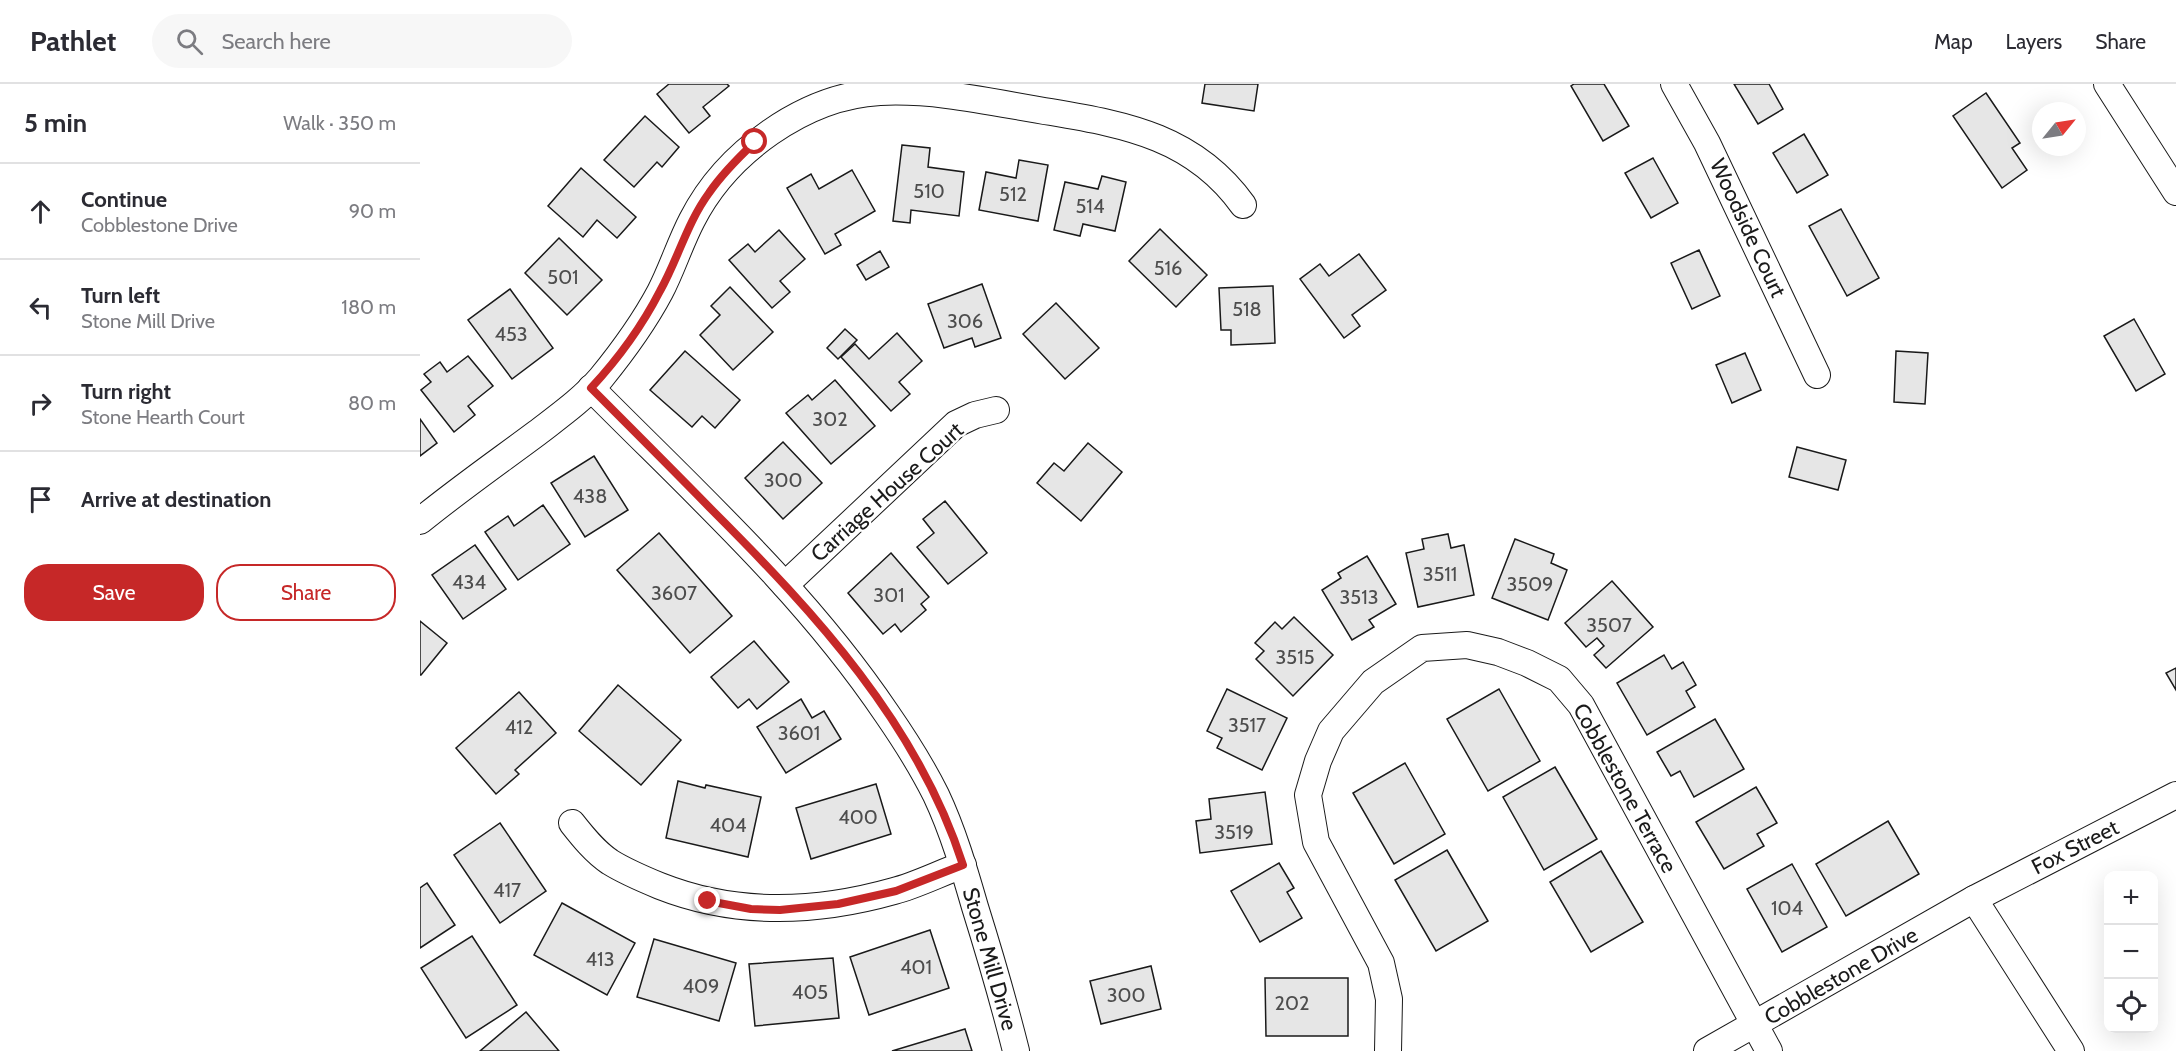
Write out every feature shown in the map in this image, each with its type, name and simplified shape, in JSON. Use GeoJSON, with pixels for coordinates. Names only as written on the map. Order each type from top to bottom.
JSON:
{"type":"FeatureCollection","features":[{"type":"Feature","properties":{"kind":"street","name":"Woodside Court"},"geometry":{"type":"LineString","coordinates":[[1674,84],[1707,143],[1817,375]]}},
{"type":"Feature","properties":{"kind":"street"},"geometry":{"type":"LineString","coordinates":[[2107,84],[2176,192]]}},
{"type":"Feature","properties":{"kind":"street"},"geometry":{"type":"LineString","coordinates":[[420,521],[566,411],[591,388],[637,330],[661,291],[693,218],[709,193],[732,164],[755,142],[804,113],[840,100],[877,92],[918,92],[1107,122],[1146,133],[1182,149],[1201,162],[1234,193],[1243,205]]}},
{"type":"Feature","properties":{"kind":"street","name":"Stone Mill Drive"},"geometry":{"type":"LineString","coordinates":[[591,388],[785,585],[825,630],[871,689],[911,749],[936,795],[963,865],[1016,1051]]}},
{"type":"Feature","properties":{"kind":"street","name":"Carriage House Court"},"geometry":{"type":"LineString","coordinates":[[785,585],[956,424],[975,415],[996,410]]}},
{"type":"Feature","properties":{"kind":"street","name":"Cobblestone Terrace"},"geometry":{"type":"LineString","coordinates":[[1388,1051],[1389,999],[1381,963],[1316,842],[1308,795],[1318,761],[1331,731],[1373,682],[1422,648],[1467,645],[1498,652],[1559,679],[1581,705],[1769,1051]]}},
{"type":"Feature","properties":{"kind":"street","name":"Fox Street"},"geometry":{"type":"LineString","coordinates":[[1974,899],[2176,795]]}},
{"type":"Feature","properties":{"kind":"street"},"geometry":{"type":"LineString","coordinates":[[572,823],[587,841],[609,861],[635,876],[696,898],[751,909],[780,910],[838,904],[896,891],[963,865]]}},
{"type":"Feature","properties":{"kind":"street"},"geometry":{"type":"LineString","coordinates":[[1974,899],[2071,1051]]}},
{"type":"Feature","properties":{"kind":"street","name":"Cobblestone Drive"},"geometry":{"type":"LineString","coordinates":[[1707,1051],[1974,899]]}},
{"type":"Feature","properties":{"kind":"building"},"geometry":{"type":"Polygon","coordinates":[[[669,84],[727,84],[729,86],[703,107],[710,116],[689,133],[657,94],[669,84]]]}},
{"type":"Feature","properties":{"kind":"building"},"geometry":{"type":"Polygon","coordinates":[[[1205,84],[1258,84],[1254,111],[1202,103],[1205,84]]]}},
{"type":"Feature","properties":{"kind":"building"},"geometry":{"type":"Polygon","coordinates":[[[1574,84],[1604,84],[1629,126],[1603,141],[1571,86],[1574,84]]]}},
{"type":"Feature","properties":{"kind":"building"},"geometry":{"type":"Polygon","coordinates":[[[1734,84],[1769,84],[1783,109],[1758,124],[1734,84]]]}},
{"type":"Feature","properties":{"kind":"building"},"geometry":{"type":"Polygon","coordinates":[[[1986,93],[2020,143],[2012,148],[2027,170],[2002,188],[1953,116],[1986,93]]]}},
{"type":"Feature","properties":{"kind":"building"},"geometry":{"type":"Polygon","coordinates":[[[645,116],[679,147],[662,167],[657,162],[634,187],[604,160],[645,116]]]}},
{"type":"Feature","properties":{"kind":"building"},"geometry":{"type":"Polygon","coordinates":[[[1804,134],[1828,175],[1797,193],[1773,153],[1804,134]]]}},
{"type":"Feature","properties":{"kind":"building"},"geometry":{"type":"Polygon","coordinates":[[[902,145],[930,148],[928,167],[964,172],[959,216],[911,210],[910,223],[893,221],[902,145]]]}},
{"type":"Feature","properties":{"kind":"building"},"geometry":{"type":"Polygon","coordinates":[[[1653,158],[1678,203],[1651,218],[1625,173],[1653,158]]]}},
{"type":"Feature","properties":{"kind":"building"},"geometry":{"type":"Polygon","coordinates":[[[1019,160],[1048,165],[1038,221],[979,210],[986,172],[1016,178],[1019,160]]]}},
{"type":"Feature","properties":{"kind":"building"},"geometry":{"type":"Polygon","coordinates":[[[581,168],[636,217],[617,238],[597,220],[583,237],[548,206],[581,168]]]}},
{"type":"Feature","properties":{"kind":"building"},"geometry":{"type":"Polygon","coordinates":[[[852,170],[875,211],[835,234],[841,245],[825,254],[787,188],[811,174],[819,189],[852,170]]]}},
{"type":"Feature","properties":{"kind":"building"},"geometry":{"type":"Polygon","coordinates":[[[1102,176],[1126,182],[1115,231],[1083,224],[1080,236],[1054,230],[1065,182],[1098,189],[1102,176]]]}},
{"type":"Feature","properties":{"kind":"building"},"geometry":{"type":"Polygon","coordinates":[[[1841,209],[1879,278],[1847,296],[1809,226],[1841,209]]]}},
{"type":"Feature","properties":{"kind":"building"},"geometry":{"type":"Polygon","coordinates":[[[1160,229],[1207,275],[1176,307],[1129,261],[1160,229]]]}},
{"type":"Feature","properties":{"kind":"building"},"geometry":{"type":"Polygon","coordinates":[[[779,230],[805,259],[780,281],[790,292],[772,308],[729,260],[748,244],[755,252],[779,230]]]}},
{"type":"Feature","properties":{"kind":"building"},"geometry":{"type":"Polygon","coordinates":[[[559,238],[602,280],[567,315],[525,273],[559,238]]]}},
{"type":"Feature","properties":{"kind":"building"},"geometry":{"type":"Polygon","coordinates":[[[1699,250],[1720,296],[1692,309],[1671,263],[1699,250]]]}},
{"type":"Feature","properties":{"kind":"building"},"geometry":{"type":"Polygon","coordinates":[[[880,251],[889,267],[866,280],[857,265],[880,251]]]}},
{"type":"Feature","properties":{"kind":"building"},"geometry":{"type":"Polygon","coordinates":[[[1359,254],[1386,290],[1352,315],[1360,326],[1344,338],[1300,279],[1320,264],[1329,276],[1359,254]]]}},
{"type":"Feature","properties":{"kind":"building"},"geometry":{"type":"Polygon","coordinates":[[[982,284],[1001,338],[975,347],[972,338],[944,348],[928,304],[982,284]]]}},
{"type":"Feature","properties":{"kind":"building"},"geometry":{"type":"Polygon","coordinates":[[[1273,286],[1275,343],[1231,345],[1231,330],[1221,330],[1219,288],[1273,286]]]}},
{"type":"Feature","properties":{"kind":"building"},"geometry":{"type":"Polygon","coordinates":[[[730,287],[773,332],[733,370],[700,335],[720,315],[711,306],[730,287]]]}},
{"type":"Feature","properties":{"kind":"building"},"geometry":{"type":"Polygon","coordinates":[[[510,289],[553,348],[512,379],[468,320],[510,289]]]}},
{"type":"Feature","properties":{"kind":"building"},"geometry":{"type":"Polygon","coordinates":[[[1056,303],[1099,348],[1065,379],[1023,334],[1056,303]]]}},
{"type":"Feature","properties":{"kind":"building"},"geometry":{"type":"Polygon","coordinates":[[[2134,319],[2165,374],[2136,391],[2104,336],[2134,319]]]}},
{"type":"Feature","properties":{"kind":"building"},"geometry":{"type":"Polygon","coordinates":[[[845,329],[857,340],[838,359],[827,348],[845,329]]]}},
{"type":"Feature","properties":{"kind":"building"},"geometry":{"type":"Polygon","coordinates":[[[897,333],[922,361],[899,382],[910,394],[891,411],[841,357],[855,344],[869,359],[897,333]]]}},
{"type":"Feature","properties":{"kind":"building"},"geometry":{"type":"Polygon","coordinates":[[[685,351],[740,400],[715,428],[702,416],[692,427],[650,390],[685,351]]]}},
{"type":"Feature","properties":{"kind":"building"},"geometry":{"type":"Polygon","coordinates":[[[1896,351],[1928,353],[1925,404],[1894,402],[1896,351]]]}},
{"type":"Feature","properties":{"kind":"building"},"geometry":{"type":"Polygon","coordinates":[[[1745,353],[1761,390],[1732,403],[1716,365],[1745,353]]]}},
{"type":"Feature","properties":{"kind":"building"},"geometry":{"type":"Polygon","coordinates":[[[468,356],[493,386],[468,406],[475,415],[454,432],[421,390],[431,382],[424,374],[440,362],[447,372],[468,356]]]}},
{"type":"Feature","properties":{"kind":"building"},"geometry":{"type":"Polygon","coordinates":[[[835,380],[875,426],[831,464],[786,413],[808,395],[812,400],[835,380]]]}},
{"type":"Feature","properties":{"kind":"building"},"geometry":{"type":"Polygon","coordinates":[[[420,419],[437,443],[420,456],[420,419]]]}},
{"type":"Feature","properties":{"kind":"building"},"geometry":{"type":"Polygon","coordinates":[[[783,442],[822,483],[783,519],[745,478],[783,442]]]}},
{"type":"Feature","properties":{"kind":"building"},"geometry":{"type":"Polygon","coordinates":[[[1088,443],[1122,472],[1081,521],[1037,483],[1054,463],[1064,471],[1088,443]]]}},
{"type":"Feature","properties":{"kind":"building"},"geometry":{"type":"Polygon","coordinates":[[[1797,447],[1846,460],[1838,490],[1789,477],[1797,447]]]}},
{"type":"Feature","properties":{"kind":"building"},"geometry":{"type":"Polygon","coordinates":[[[594,456],[628,510],[585,537],[551,483],[594,456]]]}},
{"type":"Feature","properties":{"kind":"building"},"geometry":{"type":"Polygon","coordinates":[[[945,501],[987,553],[948,584],[917,547],[934,533],[923,519],[945,501]]]}},
{"type":"Feature","properties":{"kind":"building"},"geometry":{"type":"Polygon","coordinates":[[[543,505],[570,544],[518,580],[485,532],[508,516],[514,526],[543,505]]]}},
{"type":"Feature","properties":{"kind":"building"},"geometry":{"type":"Polygon","coordinates":[[[659,533],[732,616],[690,653],[617,570],[659,533]]]}},
{"type":"Feature","properties":{"kind":"building"},"geometry":{"type":"Polygon","coordinates":[[[1448,534],[1451,548],[1464,545],[1474,595],[1418,607],[1406,553],[1424,549],[1422,539],[1448,534]]]}},
{"type":"Feature","properties":{"kind":"building"},"geometry":{"type":"Polygon","coordinates":[[[1515,539],[1554,554],[1551,563],[1567,570],[1548,620],[1492,598],[1515,539]]]}},
{"type":"Feature","properties":{"kind":"building"},"geometry":{"type":"Polygon","coordinates":[[[475,545],[506,589],[463,619],[432,575],[475,545]]]}},
{"type":"Feature","properties":{"kind":"building"},"geometry":{"type":"Polygon","coordinates":[[[891,553],[929,597],[921,604],[926,610],[901,632],[895,624],[883,634],[848,593],[891,553]]]}},
{"type":"Feature","properties":{"kind":"building"},"geometry":{"type":"Polygon","coordinates":[[[1367,556],[1396,604],[1369,620],[1374,627],[1352,640],[1322,590],[1341,578],[1338,573],[1367,556]]]}},
{"type":"Feature","properties":{"kind":"building"},"geometry":{"type":"Polygon","coordinates":[[[1612,581],[1653,627],[1606,668],[1594,655],[1604,646],[1597,638],[1586,647],[1565,623],[1612,581]]]}},
{"type":"Feature","properties":{"kind":"building"},"geometry":{"type":"Polygon","coordinates":[[[1294,617],[1333,655],[1293,696],[1256,659],[1264,651],[1255,643],[1275,622],[1282,629],[1294,617]]]}},
{"type":"Feature","properties":{"kind":"building"},"geometry":{"type":"Polygon","coordinates":[[[420,621],[447,643],[421,675],[420,675],[420,621]]]}},
{"type":"Feature","properties":{"kind":"building"},"geometry":{"type":"Polygon","coordinates":[[[754,641],[789,682],[757,709],[749,699],[738,708],[711,677],[754,641]]]}},
{"type":"Feature","properties":{"kind":"building"},"geometry":{"type":"Polygon","coordinates":[[[1664,655],[1672,669],[1683,662],[1696,685],[1686,691],[1695,707],[1647,735],[1617,683],[1664,655]]]}},
{"type":"Feature","properties":{"kind":"building"},"geometry":{"type":"Polygon","coordinates":[[[2176,668],[2176,690],[2166,673],[2176,668]]]}},
{"type":"Feature","properties":{"kind":"building"},"geometry":{"type":"Polygon","coordinates":[[[618,685],[681,740],[641,785],[579,731],[618,685]]]}},
{"type":"Feature","properties":{"kind":"building"},"geometry":{"type":"Polygon","coordinates":[[[1227,689],[1287,718],[1262,770],[1217,748],[1222,738],[1207,731],[1227,689]]]}},
{"type":"Feature","properties":{"kind":"building"},"geometry":{"type":"Polygon","coordinates":[[[1499,689],[1540,761],[1488,791],[1447,719],[1499,689]]]}},
{"type":"Feature","properties":{"kind":"building"},"geometry":{"type":"Polygon","coordinates":[[[519,692],[556,733],[515,770],[519,774],[496,794],[456,748],[519,692]]]}},
{"type":"Feature","properties":{"kind":"building"},"geometry":{"type":"Polygon","coordinates":[[[801,699],[812,718],[824,711],[841,739],[786,773],[757,727],[801,699]]]}},
{"type":"Feature","properties":{"kind":"building"},"geometry":{"type":"Polygon","coordinates":[[[1715,719],[1744,769],[1694,797],[1680,771],[1671,776],[1657,752],[1715,719]]]}},
{"type":"Feature","properties":{"kind":"building"},"geometry":{"type":"Polygon","coordinates":[[[1405,763],[1445,834],[1394,864],[1353,793],[1405,763]]]}},
{"type":"Feature","properties":{"kind":"building"},"geometry":{"type":"Polygon","coordinates":[[[1555,767],[1597,839],[1544,870],[1503,797],[1555,767]]]}},
{"type":"Feature","properties":{"kind":"building"},"geometry":{"type":"Polygon","coordinates":[[[678,781],[761,797],[748,857],[666,838],[678,781]]]}},
{"type":"Feature","properties":{"kind":"building"},"geometry":{"type":"Polygon","coordinates":[[[876,784],[891,834],[811,859],[796,808],[876,784]]]}},
{"type":"Feature","properties":{"kind":"building"},"geometry":{"type":"Polygon","coordinates":[[[1756,787],[1777,823],[1757,834],[1764,846],[1724,869],[1696,822],[1756,787]]]}},
{"type":"Feature","properties":{"kind":"building"},"geometry":{"type":"Polygon","coordinates":[[[1265,792],[1272,844],[1200,853],[1196,821],[1211,819],[1209,799],[1265,792]]]}},
{"type":"Feature","properties":{"kind":"building"},"geometry":{"type":"Polygon","coordinates":[[[1888,821],[1919,874],[1846,916],[1816,864],[1888,821]]]}},
{"type":"Feature","properties":{"kind":"building"},"geometry":{"type":"Polygon","coordinates":[[[500,823],[546,891],[500,923],[454,855],[500,823]]]}},
{"type":"Feature","properties":{"kind":"building"},"geometry":{"type":"Polygon","coordinates":[[[1447,850],[1488,921],[1436,951],[1395,880],[1447,850]]]}},
{"type":"Feature","properties":{"kind":"building"},"geometry":{"type":"Polygon","coordinates":[[[1601,851],[1643,922],[1591,952],[1550,882],[1601,851]]]}},
{"type":"Feature","properties":{"kind":"building"},"geometry":{"type":"Polygon","coordinates":[[[1279,863],[1294,888],[1287,892],[1302,918],[1260,942],[1231,891],[1279,863]]]}},
{"type":"Feature","properties":{"kind":"building"},"geometry":{"type":"Polygon","coordinates":[[[1792,864],[1827,927],[1782,952],[1747,889],[1792,864]]]}},
{"type":"Feature","properties":{"kind":"building"},"geometry":{"type":"Polygon","coordinates":[[[427,883],[455,925],[420,948],[420,888],[427,883]]]}},
{"type":"Feature","properties":{"kind":"building"},"geometry":{"type":"Polygon","coordinates":[[[562,903],[635,943],[607,995],[534,955],[562,903]]]}},
{"type":"Feature","properties":{"kind":"building"},"geometry":{"type":"Polygon","coordinates":[[[930,930],[949,988],[869,1015],[850,957],[930,930]]]}},
{"type":"Feature","properties":{"kind":"building"},"geometry":{"type":"Polygon","coordinates":[[[472,936],[517,1005],[466,1038],[421,968],[472,936]]]}},
{"type":"Feature","properties":{"kind":"building"},"geometry":{"type":"Polygon","coordinates":[[[654,939],[736,963],[719,1021],[637,997],[654,939]]]}},
{"type":"Feature","properties":{"kind":"building"},"geometry":{"type":"Polygon","coordinates":[[[833,958],[839,1018],[755,1026],[749,964],[833,958]]]}},
{"type":"Feature","properties":{"kind":"building"},"geometry":{"type":"Polygon","coordinates":[[[1151,966],[1161,1009],[1101,1024],[1090,981],[1151,966]]]}},
{"type":"Feature","properties":{"kind":"building"},"geometry":{"type":"Polygon","coordinates":[[[1265,978],[1348,978],[1348,1036],[1266,1036],[1265,978]]]}},
{"type":"Feature","properties":{"kind":"building"},"geometry":{"type":"Polygon","coordinates":[[[526,1012],[559,1051],[480,1051],[526,1012]]]}},
{"type":"Feature","properties":{"kind":"building"},"geometry":{"type":"Polygon","coordinates":[[[965,1029],[972,1051],[892,1051],[965,1029]]]}},
{"type":"Feature","properties":{"kind":"route"},"geometry":{"type":"LineString","coordinates":[[708,901],[751,909],[780,910],[838,904],[896,891],[963,865],[936,795],[911,749],[871,689],[825,630],[752,550],[591,388],[637,330],[661,291],[693,218],[709,193],[732,164],[755,142]]}}]}
